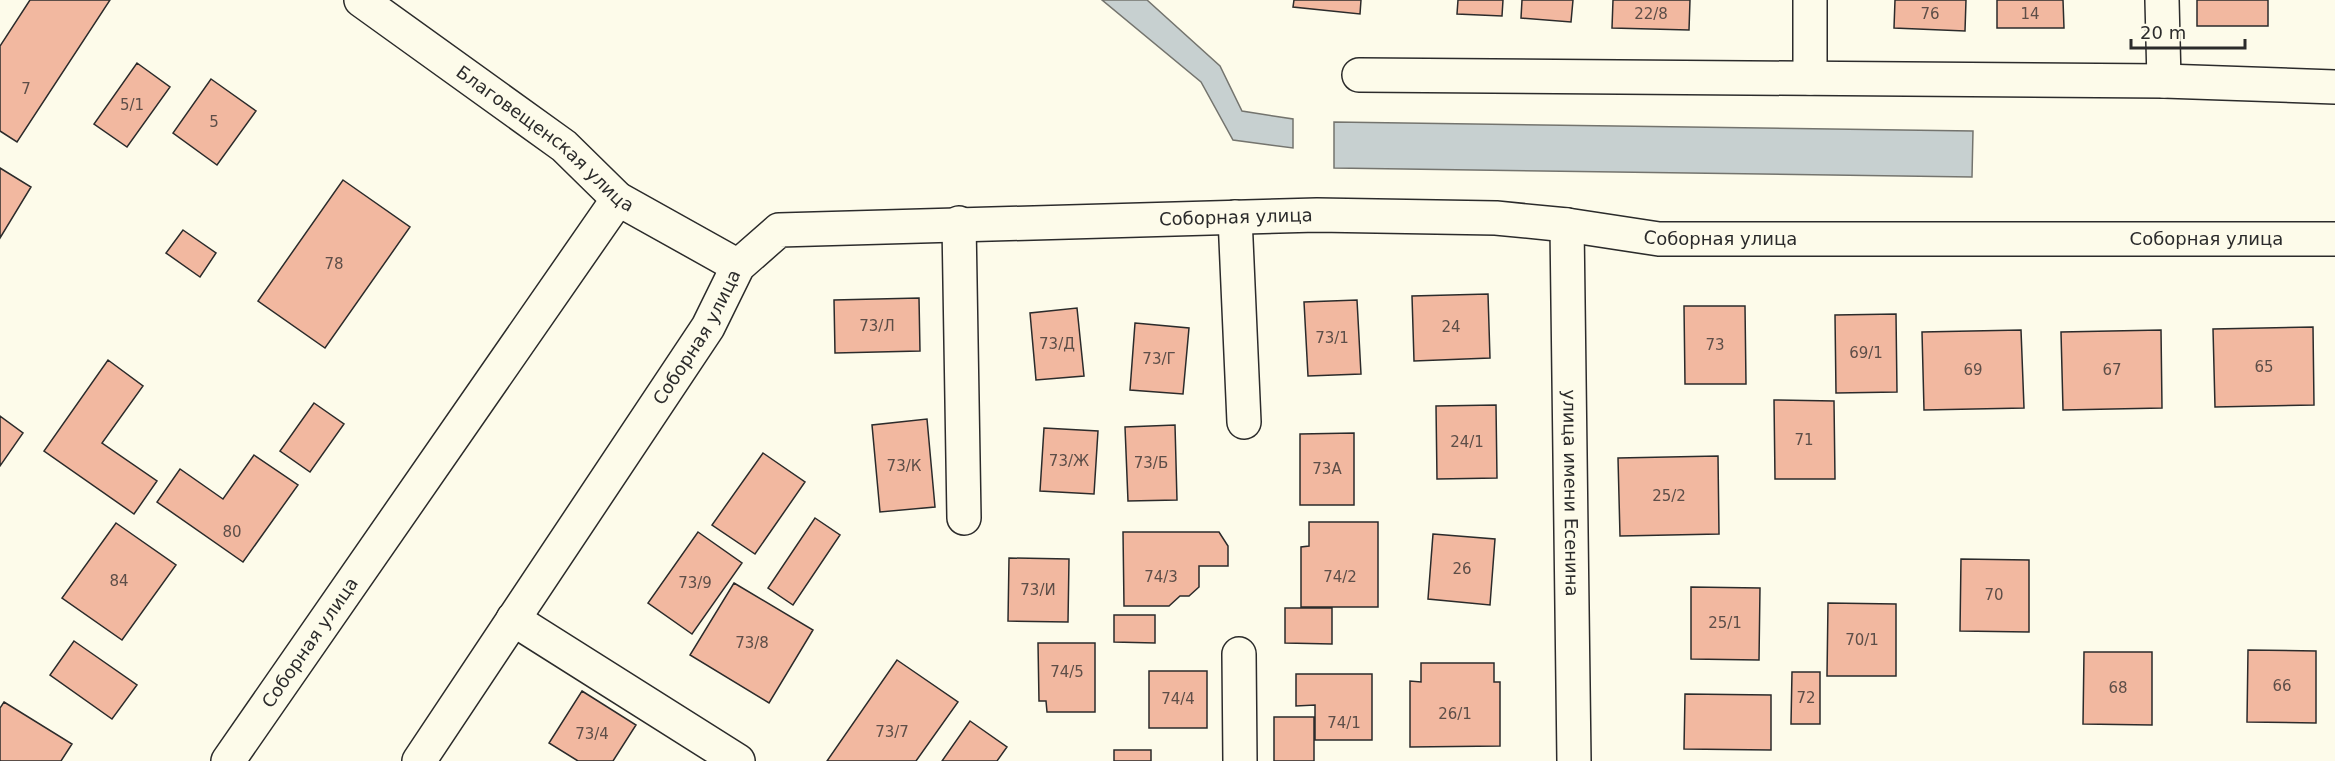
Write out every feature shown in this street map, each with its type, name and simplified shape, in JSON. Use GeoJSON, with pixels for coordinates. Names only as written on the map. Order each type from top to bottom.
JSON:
{"type":"FeatureCollection","features":[{"type":"Feature","properties":{"kind":"street","name":"Благовещенская улица"},"geometry":{"type":"LineString","coordinates":[[361,0],[564,146],[618,199],[738,266]]}},
{"type":"Feature","properties":{"kind":"street"},"geometry":{"type":"LineString","coordinates":[[1810,0],[1810,78]]}},
{"type":"Feature","properties":{"kind":"street"},"geometry":{"type":"LineString","coordinates":[[2162,0],[2164,81]]}},
{"type":"Feature","properties":{"kind":"street"},"geometry":{"type":"LineString","coordinates":[[1359,75],[2164,81],[2335,87]]}},
{"type":"Feature","properties":{"kind":"street","name":"Соборная улица"},"geometry":{"type":"LineString","coordinates":[[228,761],[618,199]]}},
{"type":"Feature","properties":{"kind":"street","name":"Соборная улица"},"geometry":{"type":"LineString","coordinates":[[419,761],[708,327],[738,266],[779,230],[959,223],[1317,215],[1496,218],[1567,225],[1659,239],[2335,239]]}},
{"type":"Feature","properties":{"kind":"street"},"geometry":{"type":"LineString","coordinates":[[1234,217],[1244,423]]}},
{"type":"Feature","properties":{"kind":"street"},"geometry":{"type":"LineString","coordinates":[[959,223],[964,518]]}},
{"type":"Feature","properties":{"kind":"street","name":"улица имени Есенина"},"geometry":{"type":"LineString","coordinates":[[1567,225],[1574,761]]}},
{"type":"Feature","properties":{"kind":"street"},"geometry":{"type":"LineString","coordinates":[[513,620],[738,761]]}},
{"type":"Feature","properties":{"kind":"street"},"geometry":{"type":"LineString","coordinates":[[1239,654],[1240,761]]}},
{"type":"Feature","properties":{"kind":"shaded area"},"geometry":{"type":"Polygon","coordinates":[[[1102,0],[1147,0],[1220,66],[1242,111],[1293,119],[1293,148],[1233,140],[1201,82],[1102,0]]]}},
{"type":"Feature","properties":{"kind":"shaded area"},"geometry":{"type":"Polygon","coordinates":[[[1334,122],[1973,131],[1972,177],[1334,168],[1334,122]]]}},
{"type":"Feature","properties":{"kind":"building"},"geometry":{"type":"Polygon","coordinates":[[[30,0],[110,0],[17,142],[0,131],[0,46],[30,0]]]}},
{"type":"Feature","properties":{"kind":"building"},"geometry":{"type":"Polygon","coordinates":[[[1294,0],[1361,0],[1360,14],[1293,7],[1294,0]]]}},
{"type":"Feature","properties":{"kind":"building"},"geometry":{"type":"Polygon","coordinates":[[[1458,0],[1503,0],[1502,16],[1457,14],[1458,0]]]}},
{"type":"Feature","properties":{"kind":"building"},"geometry":{"type":"Polygon","coordinates":[[[1522,0],[1573,0],[1571,22],[1521,18],[1522,0]]]}},
{"type":"Feature","properties":{"kind":"building"},"geometry":{"type":"Polygon","coordinates":[[[1613,0],[1690,0],[1689,30],[1612,28],[1613,0]]]}},
{"type":"Feature","properties":{"kind":"building"},"geometry":{"type":"Polygon","coordinates":[[[1895,0],[1966,0],[1965,31],[1894,28],[1895,0]]]}},
{"type":"Feature","properties":{"kind":"building"},"geometry":{"type":"Polygon","coordinates":[[[1997,0],[2063,0],[2064,28],[1997,28],[1997,0]]]}},
{"type":"Feature","properties":{"kind":"building"},"geometry":{"type":"Polygon","coordinates":[[[2197,0],[2268,0],[2268,26],[2197,26],[2197,0]]]}},
{"type":"Feature","properties":{"kind":"building"},"geometry":{"type":"Polygon","coordinates":[[[137,63],[170,87],[127,147],[94,124],[137,63]]]}},
{"type":"Feature","properties":{"kind":"building"},"geometry":{"type":"Polygon","coordinates":[[[211,79],[256,111],[217,165],[173,133],[211,79]]]}},
{"type":"Feature","properties":{"kind":"building"},"geometry":{"type":"Polygon","coordinates":[[[0,168],[31,187],[0,238],[0,168]]]}},
{"type":"Feature","properties":{"kind":"building"},"geometry":{"type":"Polygon","coordinates":[[[343,180],[410,227],[325,348],[258,301],[343,180]]]}},
{"type":"Feature","properties":{"kind":"building"},"geometry":{"type":"Polygon","coordinates":[[[183,230],[216,253],[200,277],[166,253],[183,230]]]}},
{"type":"Feature","properties":{"kind":"building"},"geometry":{"type":"Polygon","coordinates":[[[1488,294],[1490,358],[1414,361],[1412,296],[1488,294]]]}},
{"type":"Feature","properties":{"kind":"building"},"geometry":{"type":"Polygon","coordinates":[[[919,298],[920,351],[835,353],[834,300],[919,298]]]}},
{"type":"Feature","properties":{"kind":"building"},"geometry":{"type":"Polygon","coordinates":[[[1357,300],[1361,374],[1308,376],[1304,302],[1357,300]]]}},
{"type":"Feature","properties":{"kind":"building"},"geometry":{"type":"Polygon","coordinates":[[[1684,306],[1745,306],[1746,384],[1685,384],[1684,306]]]}},
{"type":"Feature","properties":{"kind":"building"},"geometry":{"type":"Polygon","coordinates":[[[1077,308],[1084,376],[1036,380],[1030,313],[1077,308]]]}},
{"type":"Feature","properties":{"kind":"building"},"geometry":{"type":"Polygon","coordinates":[[[1896,314],[1897,392],[1836,393],[1835,315],[1896,314]]]}},
{"type":"Feature","properties":{"kind":"building"},"geometry":{"type":"Polygon","coordinates":[[[1135,323],[1189,328],[1183,394],[1130,390],[1135,323]]]}},
{"type":"Feature","properties":{"kind":"building"},"geometry":{"type":"Polygon","coordinates":[[[2313,327],[2314,405],[2215,407],[2213,329],[2313,327]]]}},
{"type":"Feature","properties":{"kind":"building"},"geometry":{"type":"Polygon","coordinates":[[[2021,330],[2024,408],[1924,410],[1922,332],[2021,330]]]}},
{"type":"Feature","properties":{"kind":"building"},"geometry":{"type":"Polygon","coordinates":[[[2161,330],[2162,408],[2063,410],[2061,332],[2161,330]]]}},
{"type":"Feature","properties":{"kind":"building"},"geometry":{"type":"Polygon","coordinates":[[[108,360],[143,386],[102,443],[157,481],[134,514],[44,451],[108,360]]]}},
{"type":"Feature","properties":{"kind":"building"},"geometry":{"type":"Polygon","coordinates":[[[1774,400],[1834,401],[1835,479],[1775,479],[1774,400]]]}},
{"type":"Feature","properties":{"kind":"building"},"geometry":{"type":"Polygon","coordinates":[[[314,403],[344,424],[310,472],[280,451],[314,403]]]}},
{"type":"Feature","properties":{"kind":"building"},"geometry":{"type":"Polygon","coordinates":[[[1496,405],[1497,478],[1437,479],[1436,406],[1496,405]]]}},
{"type":"Feature","properties":{"kind":"building"},"geometry":{"type":"Polygon","coordinates":[[[0,416],[23,433],[0,466],[0,416]]]}},
{"type":"Feature","properties":{"kind":"building"},"geometry":{"type":"Polygon","coordinates":[[[927,419],[935,507],[880,512],[872,425],[927,419]]]}},
{"type":"Feature","properties":{"kind":"building"},"geometry":{"type":"Polygon","coordinates":[[[1175,425],[1177,500],[1128,501],[1125,427],[1175,425]]]}},
{"type":"Feature","properties":{"kind":"building"},"geometry":{"type":"Polygon","coordinates":[[[1044,428],[1098,431],[1094,494],[1040,491],[1044,428]]]}},
{"type":"Feature","properties":{"kind":"building"},"geometry":{"type":"Polygon","coordinates":[[[1354,433],[1354,505],[1300,505],[1300,434],[1354,433]]]}},
{"type":"Feature","properties":{"kind":"building"},"geometry":{"type":"Polygon","coordinates":[[[763,453],[805,482],[755,554],[712,525],[763,453]]]}},
{"type":"Feature","properties":{"kind":"building"},"geometry":{"type":"Polygon","coordinates":[[[254,455],[298,485],[243,562],[157,502],[180,469],[223,499],[254,455]]]}},
{"type":"Feature","properties":{"kind":"building"},"geometry":{"type":"Polygon","coordinates":[[[1718,456],[1719,534],[1620,536],[1618,458],[1718,456]]]}},
{"type":"Feature","properties":{"kind":"building"},"geometry":{"type":"Polygon","coordinates":[[[815,518],[840,535],[793,605],[768,588],[815,518]]]}},
{"type":"Feature","properties":{"kind":"building"},"geometry":{"type":"Polygon","coordinates":[[[1309,522],[1378,522],[1378,607],[1301,607],[1301,547],[1309,546],[1309,522]]]}},
{"type":"Feature","properties":{"kind":"building"},"geometry":{"type":"Polygon","coordinates":[[[116,523],[176,565],[122,640],[62,598],[116,523]]]}},
{"type":"Feature","properties":{"kind":"building"},"geometry":{"type":"Polygon","coordinates":[[[698,532],[742,563],[692,634],[648,603],[698,532]]]}},
{"type":"Feature","properties":{"kind":"building"},"geometry":{"type":"Polygon","coordinates":[[[1123,532],[1219,532],[1228,546],[1228,566],[1199,566],[1199,587],[1189,596],[1180,596],[1169,606],[1124,606],[1123,532]]]}},
{"type":"Feature","properties":{"kind":"building"},"geometry":{"type":"Polygon","coordinates":[[[1433,534],[1495,539],[1490,605],[1428,599],[1433,534]]]}},
{"type":"Feature","properties":{"kind":"building"},"geometry":{"type":"Polygon","coordinates":[[[1009,558],[1069,559],[1068,622],[1008,621],[1009,558]]]}},
{"type":"Feature","properties":{"kind":"building"},"geometry":{"type":"Polygon","coordinates":[[[1961,559],[2029,560],[2029,632],[1960,631],[1961,559]]]}},
{"type":"Feature","properties":{"kind":"building"},"geometry":{"type":"Polygon","coordinates":[[[734,583],[813,630],[769,703],[690,655],[734,583]]]}},
{"type":"Feature","properties":{"kind":"building"},"geometry":{"type":"Polygon","coordinates":[[[1691,587],[1760,588],[1759,660],[1691,659],[1691,587]]]}},
{"type":"Feature","properties":{"kind":"building"},"geometry":{"type":"Polygon","coordinates":[[[1828,603],[1896,604],[1896,676],[1827,676],[1828,603]]]}},
{"type":"Feature","properties":{"kind":"building"},"geometry":{"type":"Polygon","coordinates":[[[1285,608],[1332,608],[1332,644],[1285,643],[1285,608]]]}},
{"type":"Feature","properties":{"kind":"building"},"geometry":{"type":"Polygon","coordinates":[[[1114,615],[1155,615],[1155,643],[1114,642],[1114,615]]]}},
{"type":"Feature","properties":{"kind":"building"},"geometry":{"type":"Polygon","coordinates":[[[74,641],[137,685],[112,719],[50,675],[74,641]]]}},
{"type":"Feature","properties":{"kind":"building"},"geometry":{"type":"Polygon","coordinates":[[[1038,643],[1095,643],[1095,712],[1047,712],[1046,701],[1039,701],[1038,643]]]}},
{"type":"Feature","properties":{"kind":"building"},"geometry":{"type":"Polygon","coordinates":[[[2248,650],[2316,651],[2316,723],[2247,722],[2248,650]]]}},
{"type":"Feature","properties":{"kind":"building"},"geometry":{"type":"Polygon","coordinates":[[[2084,652],[2152,652],[2152,725],[2083,724],[2084,652]]]}},
{"type":"Feature","properties":{"kind":"building"},"geometry":{"type":"Polygon","coordinates":[[[897,660],[958,702],[916,761],[827,761],[897,660]]]}},
{"type":"Feature","properties":{"kind":"building"},"geometry":{"type":"Polygon","coordinates":[[[1421,663],[1494,663],[1494,682],[1500,682],[1500,746],[1410,747],[1410,681],[1421,682],[1421,663]]]}},
{"type":"Feature","properties":{"kind":"building"},"geometry":{"type":"Polygon","coordinates":[[[1149,671],[1207,671],[1207,728],[1149,728],[1149,671]]]}},
{"type":"Feature","properties":{"kind":"building"},"geometry":{"type":"Polygon","coordinates":[[[1792,672],[1820,672],[1820,724],[1791,724],[1792,672]]]}},
{"type":"Feature","properties":{"kind":"building"},"geometry":{"type":"Polygon","coordinates":[[[1296,674],[1372,674],[1372,740],[1315,740],[1315,705],[1296,706],[1296,674]]]}},
{"type":"Feature","properties":{"kind":"building"},"geometry":{"type":"Polygon","coordinates":[[[582,691],[636,725],[613,761],[578,761],[549,743],[582,691]]]}},
{"type":"Feature","properties":{"kind":"building"},"geometry":{"type":"Polygon","coordinates":[[[1685,694],[1771,695],[1771,750],[1684,749],[1685,694]]]}},
{"type":"Feature","properties":{"kind":"building"},"geometry":{"type":"Polygon","coordinates":[[[4,702],[72,744],[61,761],[0,761],[0,708],[4,702]]]}},
{"type":"Feature","properties":{"kind":"building"},"geometry":{"type":"Polygon","coordinates":[[[1274,717],[1314,717],[1314,761],[1274,761],[1274,717]]]}},
{"type":"Feature","properties":{"kind":"building"},"geometry":{"type":"Polygon","coordinates":[[[970,721],[1007,747],[997,761],[942,761],[970,721]]]}},
{"type":"Feature","properties":{"kind":"building"},"geometry":{"type":"Polygon","coordinates":[[[1114,750],[1151,750],[1151,761],[1114,761],[1114,750]]]}}]}
